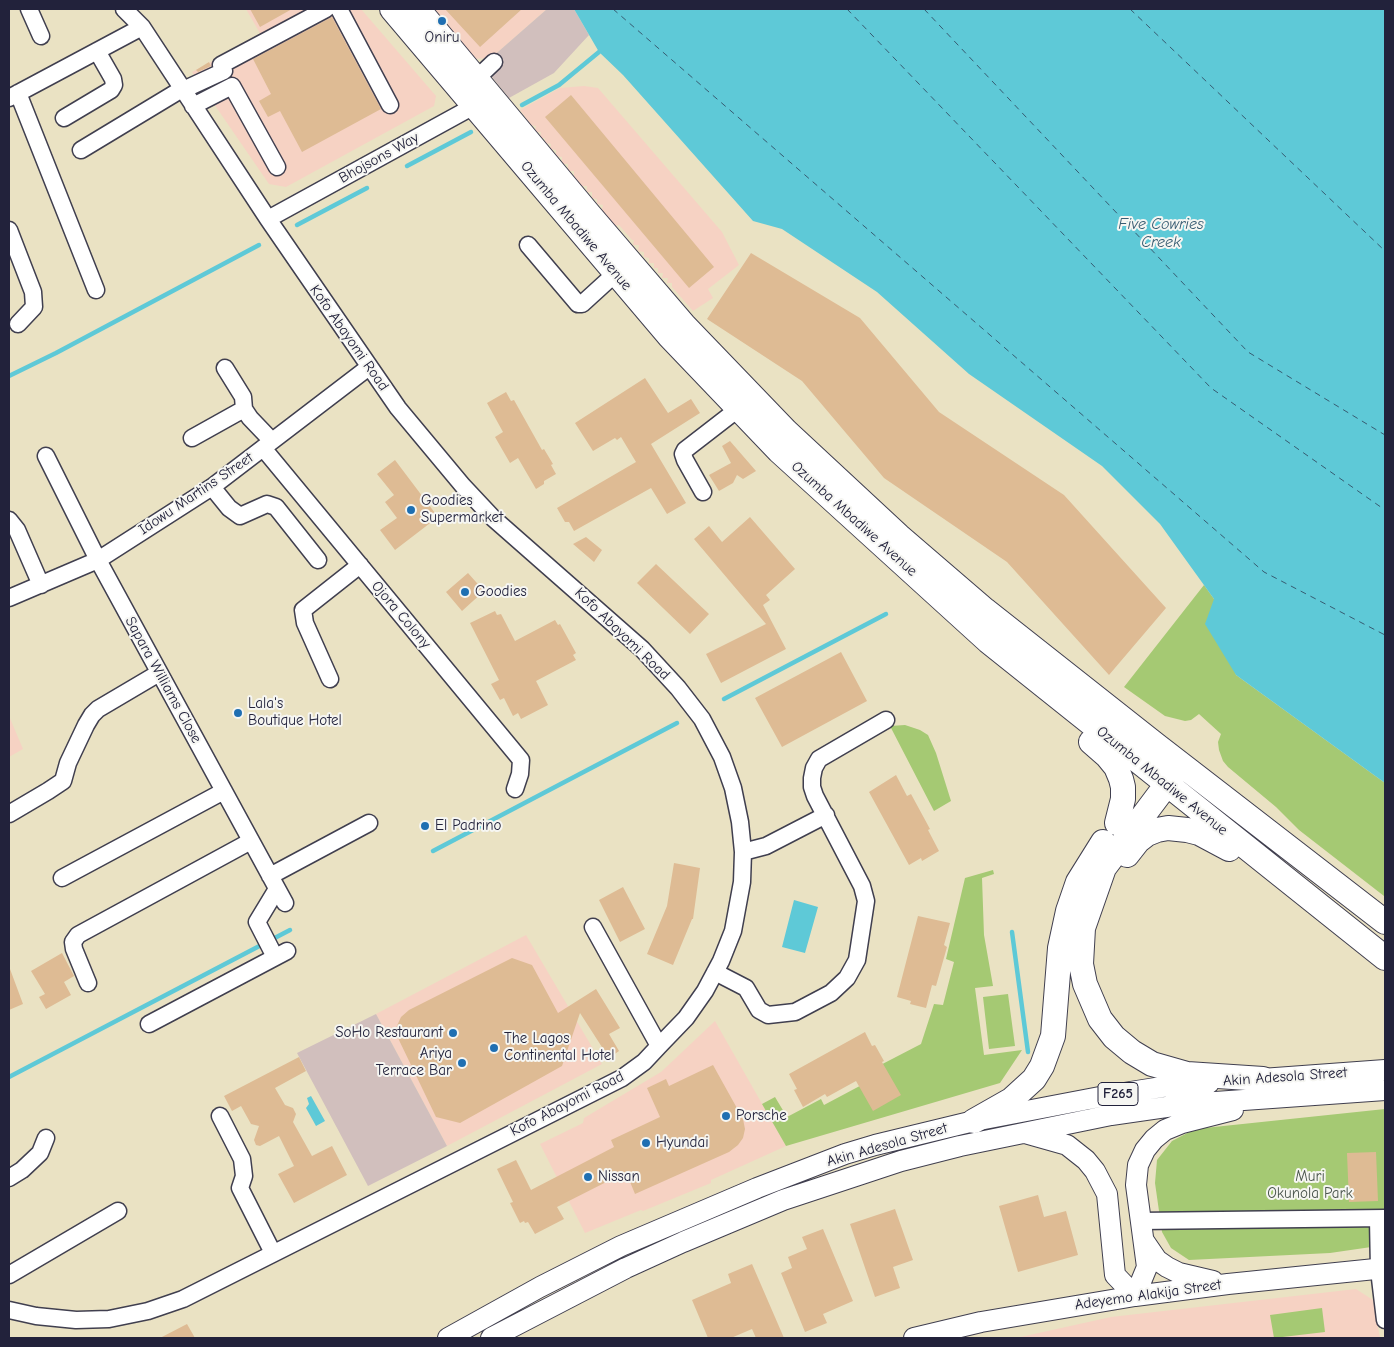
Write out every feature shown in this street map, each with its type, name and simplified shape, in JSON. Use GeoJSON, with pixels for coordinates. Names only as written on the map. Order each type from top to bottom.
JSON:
{"type":"FeatureCollection","features":[{"type":"Feature","properties":{"kind":"highway","name":"Ozumba Mbadiwe Avenue"},"geometry":{"type":"LineString","coordinates":[[392,9],[479,92],[602,220],[698,339],[786,431],[899,536],[985,610],[1385,922]]}},
{"type":"Feature","properties":{"kind":"highway","name":"Ozumba Mbadiwe Avenue"},"geometry":{"type":"LineString","coordinates":[[418,9],[616,273],[670,337],[779,452],[988,642],[1385,958]]}},
{"type":"Feature","properties":{"kind":"highway"},"geometry":{"type":"LineString","coordinates":[[988,642],[1045,702],[1097,746],[1112,762],[1119,773],[1124,787],[1122,806],[1117,823]]}},
{"type":"Feature","properties":{"kind":"highway"},"geometry":{"type":"LineString","coordinates":[[974,1121],[999,1109],[1017,1096],[1034,1079],[1042,1066],[1053,1036],[1060,948],[1068,911],[1078,882],[1117,823],[1177,761]]}},
{"type":"Feature","properties":{"kind":"highway"},"geometry":{"type":"LineString","coordinates":[[1160,780],[1104,868],[1083,928],[1081,964],[1090,1000],[1100,1019],[1114,1037],[1132,1052],[1152,1064],[1187,1074],[1263,1079]]}},
{"type":"Feature","properties":{"kind":"highway"},"geometry":{"type":"LineString","coordinates":[[1097,889],[1118,868],[1138,841],[1157,830],[1168,828],[1188,830],[1204,835],[1248,860],[1274,870]]}},
{"type":"Feature","properties":{"kind":"main road","name":"Akin Adesola Street"},"geometry":{"type":"LineString","coordinates":[[448,1338],[540,1287],[621,1246],[757,1188],[845,1154],[875,1145],[974,1121],[1152,1088],[1385,1070]]}},
{"type":"Feature","properties":{"kind":"main road","name":"Akin Adesola Street"},"geometry":{"type":"LineString","coordinates":[[491,1338],[626,1268],[683,1242],[783,1200],[827,1184],[902,1161],[960,1146],[1111,1115],[1187,1104],[1375,1090]]}},
{"type":"Feature","properties":{"kind":"main road"},"geometry":{"type":"LineString","coordinates":[[1024,1132],[1067,1146],[1086,1160],[1095,1171],[1107,1194],[1116,1275],[1135,1296],[1146,1267],[1136,1185],[1138,1165],[1145,1150],[1165,1130],[1283,1097]]}},
{"type":"Feature","properties":{"kind":"main road"},"geometry":{"type":"LineString","coordinates":[[1142,1230],[1158,1260],[1167,1267],[1179,1273],[1228,1284]]}},
{"type":"Feature","properties":{"kind":"main road","name":"Adeyemo Alakija Street"},"geometry":{"type":"LineString","coordinates":[[914,1338],[981,1322],[1135,1296],[1228,1284],[1382,1269]]}},
{"type":"Feature","properties":{"kind":"street"},"geometry":{"type":"LineString","coordinates":[[29,9],[41,36]]}},
{"type":"Feature","properties":{"kind":"street","name":"Kofo Abayomi Road"},"geometry":{"type":"LineString","coordinates":[[9,1310],[36,1316],[76,1320],[109,1319],[148,1311],[183,1298],[622,1078],[644,1062],[686,1018],[705,990],[733,931],[742,882],[743,852],[740,822],[733,788],[722,757],[702,719],[678,688],[642,649],[493,518],[462,486],[398,408],[268,219],[142,27],[124,9]]}},
{"type":"Feature","properties":{"kind":"street"},"geometry":{"type":"LineString","coordinates":[[277,167],[221,65],[326,9]]}},
{"type":"Feature","properties":{"kind":"street"},"geometry":{"type":"LineString","coordinates":[[339,9],[390,105]]}},
{"type":"Feature","properties":{"kind":"street"},"geometry":{"type":"LineString","coordinates":[[96,290],[13,96],[142,27]]}},
{"type":"Feature","properties":{"kind":"street"},"geometry":{"type":"LineString","coordinates":[[64,118],[111,90],[114,84],[97,51]]}},
{"type":"Feature","properties":{"kind":"street","name":"Bhojsons Way"},"geometry":{"type":"LineString","coordinates":[[268,219],[479,92],[494,62]]}},
{"type":"Feature","properties":{"kind":"street"},"geometry":{"type":"LineString","coordinates":[[81,150],[183,89],[224,71]]}},
{"type":"Feature","properties":{"kind":"street"},"geometry":{"type":"LineString","coordinates":[[193,106],[232,86]]}},
{"type":"Feature","properties":{"kind":"street"},"geometry":{"type":"LineString","coordinates":[[9,230],[34,292],[34,307],[18,324]]}},
{"type":"Feature","properties":{"kind":"street"},"geometry":{"type":"LineString","coordinates":[[528,244],[578,304],[582,304],[616,273]]}},
{"type":"Feature","properties":{"kind":"street","name":"Idowu Martins Street"},"geometry":{"type":"LineString","coordinates":[[9,598],[98,560],[212,487],[369,367]]}},
{"type":"Feature","properties":{"kind":"street"},"geometry":{"type":"LineString","coordinates":[[192,438],[244,409],[243,397],[225,368]]}},
{"type":"Feature","properties":{"kind":"street","name":"Ojora Colony"},"geometry":{"type":"LineString","coordinates":[[244,409],[267,444],[360,565],[521,760],[520,774],[515,788]]}},
{"type":"Feature","properties":{"kind":"street"},"geometry":{"type":"LineString","coordinates":[[703,492],[683,454],[685,450],[738,409]]}},
{"type":"Feature","properties":{"kind":"street","name":"Sapara Williams Close"},"geometry":{"type":"LineString","coordinates":[[46,456],[98,560],[277,890]]}},
{"type":"Feature","properties":{"kind":"street"},"geometry":{"type":"LineString","coordinates":[[212,487],[229,508],[240,516],[268,504],[276,507],[318,560]]}},
{"type":"Feature","properties":{"kind":"street"},"geometry":{"type":"LineString","coordinates":[[9,520],[17,530],[41,584]]}},
{"type":"Feature","properties":{"kind":"street"},"geometry":{"type":"LineString","coordinates":[[330,679],[305,623],[303,610],[360,565]]}},
{"type":"Feature","properties":{"kind":"street"},"geometry":{"type":"LineString","coordinates":[[9,814],[48,792],[63,781],[68,763],[86,725],[98,708],[159,673]]}},
{"type":"Feature","properties":{"kind":"street"},"geometry":{"type":"LineString","coordinates":[[715,972],[746,988],[759,1010],[768,1015],[795,1012],[831,993],[847,978],[858,960],[866,901],[862,886],[812,787],[814,768],[820,759],[828,753],[886,720]]}},
{"type":"Feature","properties":{"kind":"street"},"geometry":{"type":"LineString","coordinates":[[62,878],[224,791]]}},
{"type":"Feature","properties":{"kind":"street"},"geometry":{"type":"LineString","coordinates":[[743,852],[766,846],[826,815]]}},
{"type":"Feature","properties":{"kind":"street"},"geometry":{"type":"LineString","coordinates":[[149,1024],[274,947],[257,922],[277,890],[369,823]]}},
{"type":"Feature","properties":{"kind":"street"},"geometry":{"type":"LineString","coordinates":[[88,983],[74,949],[73,942],[78,935],[251,841]]}},
{"type":"Feature","properties":{"kind":"street"},"geometry":{"type":"LineString","coordinates":[[593,927],[659,1046]]}},
{"type":"Feature","properties":{"kind":"street"},"geometry":{"type":"LineString","coordinates":[[220,1116],[242,1160],[244,1176],[240,1188],[273,1253]]}},
{"type":"Feature","properties":{"kind":"street"},"geometry":{"type":"LineString","coordinates":[[9,1178],[22,1170],[40,1153],[46,1138]]}},
{"type":"Feature","properties":{"kind":"street"},"geometry":{"type":"LineString","coordinates":[[9,1275],[118,1211]]}},
{"type":"Feature","properties":{"kind":"street"},"geometry":{"type":"LineString","coordinates":[[1142,1230],[1382,1219],[1385,1320]]}},
{"type":"Feature","properties":{"kind":"shaded area"},"geometry":{"type":"Polygon","coordinates":[[[246,9],[361,9],[436,96],[434,106],[286,187],[269,184],[192,72],[261,35],[246,9]]]}},
{"type":"Feature","properties":{"kind":"shaded area"},"geometry":{"type":"Polygon","coordinates":[[[429,9],[547,9],[491,58],[472,59],[429,9]]]}},
{"type":"Feature","properties":{"kind":"shaded area"},"geometry":{"type":"Polygon","coordinates":[[[547,9],[574,9],[589,35],[554,73],[509,98],[492,77],[496,66],[491,58],[547,9]]]}},
{"type":"Feature","properties":{"kind":"shaded area"},"geometry":{"type":"Polygon","coordinates":[[[584,86],[598,88],[722,232],[739,265],[708,289],[713,298],[693,311],[672,287],[672,283],[667,283],[668,278],[662,278],[663,273],[658,273],[658,268],[654,268],[654,263],[649,263],[649,258],[644,257],[644,252],[638,251],[639,245],[633,245],[634,240],[619,225],[615,226],[602,210],[603,205],[597,204],[597,199],[592,198],[592,192],[587,192],[587,186],[581,186],[574,177],[574,171],[568,171],[568,164],[562,164],[562,157],[556,156],[556,150],[550,149],[551,144],[545,143],[545,138],[540,138],[541,132],[535,132],[536,126],[531,125],[520,110],[560,88],[584,86]]]}},
{"type":"Feature","properties":{"kind":"shaded area"},"geometry":{"type":"Polygon","coordinates":[[[9,716],[23,749],[9,757],[9,716]]]}},
{"type":"Feature","properties":{"kind":"shaded area","name":"The Lagos Continental Hotel"},"geometry":{"type":"Polygon","coordinates":[[[526,935],[602,1064],[447,1146],[376,1014],[526,935]]]}},
{"type":"Feature","properties":{"kind":"shaded area"},"geometry":{"type":"Polygon","coordinates":[[[376,1014],[447,1146],[368,1186],[297,1053],[376,1014]]]}},
{"type":"Feature","properties":{"kind":"shaded area"},"geometry":{"type":"Polygon","coordinates":[[[715,1021],[786,1146],[711,1180],[711,1183],[585,1233],[540,1144],[583,1123],[584,1118],[661,1072],[715,1021]]]}},
{"type":"Feature","properties":{"kind":"shaded area"},"geometry":{"type":"Polygon","coordinates":[[[1356,1289],[1373,1300],[1380,1338],[1016,1338],[1111,1317],[1356,1289]]]}},
{"type":"Feature","properties":{"kind":"green space"},"geometry":{"type":"Polygon","coordinates":[[[1204,585],[1214,599],[1236,675],[1385,783],[1384,896],[1299,830],[1276,807],[1228,767],[1223,761],[1219,750],[1218,742],[1221,734],[1199,714],[1191,720],[1185,721],[1165,716],[1124,687],[1204,585]]]}},
{"type":"Feature","properties":{"kind":"green space"},"geometry":{"type":"Polygon","coordinates":[[[905,725],[928,735],[936,753],[951,801],[934,811],[890,726],[905,725]]]}},
{"type":"Feature","properties":{"kind":"green space"},"geometry":{"type":"Polygon","coordinates":[[[993,870],[994,874],[982,878],[984,935],[993,986],[975,988],[984,1055],[1022,1050],[1000,1083],[786,1146],[762,1104],[775,1097],[787,1117],[821,1099],[824,1105],[871,1080],[867,1072],[921,1044],[934,1004],[943,1005],[954,962],[946,959],[965,878],[993,870]]]}},
{"type":"Feature","properties":{"kind":"green space"},"geometry":{"type":"Polygon","coordinates":[[[1008,994],[1015,1046],[989,1049],[983,997],[1008,994]]]}},
{"type":"Feature","properties":{"kind":"green space","name":"Muri Okunola Park"},"geometry":{"type":"Polygon","coordinates":[[[1385,1109],[1385,1245],[1330,1253],[1189,1260],[1171,1248],[1162,1232],[1155,1183],[1157,1160],[1172,1141],[1195,1129],[1385,1109]]]}},
{"type":"Feature","properties":{"kind":"green space"},"geometry":{"type":"Polygon","coordinates":[[[1322,1308],[1325,1332],[1274,1338],[1270,1315],[1322,1308]]]}},
{"type":"Feature","properties":{"kind":"water","name":"Five Cowries Creek"},"geometry":{"type":"Polygon","coordinates":[[[574,9],[1385,9],[1385,783],[1236,675],[1205,624],[1214,599],[1160,524],[1102,466],[969,374],[877,292],[782,229],[753,221],[623,75],[599,52],[574,9]]]}},
{"type":"Feature","properties":{"kind":"water"},"geometry":{"type":"Polygon","coordinates":[[[794,900],[818,907],[805,953],[782,947],[794,900]]]}},
{"type":"Feature","properties":{"kind":"water"},"geometry":{"type":"Polygon","coordinates":[[[311,1096],[325,1121],[316,1126],[306,1108],[309,1104],[307,1098],[311,1096]]]}},
{"type":"Feature","properties":{"kind":"building"},"geometry":{"type":"Polygon","coordinates":[[[250,9],[292,9],[260,27],[250,9]]]}},
{"type":"Feature","properties":{"kind":"building"},"geometry":{"type":"Polygon","coordinates":[[[445,9],[522,9],[480,47],[445,9]]]}},
{"type":"Feature","properties":{"kind":"building"},"geometry":{"type":"Polygon","coordinates":[[[332,17],[381,109],[302,152],[280,111],[268,117],[259,101],[271,94],[253,59],[332,17]]]}},
{"type":"Feature","properties":{"kind":"building"},"geometry":{"type":"Polygon","coordinates":[[[209,62],[211,66],[198,72],[196,70],[209,62]]]}},
{"type":"Feature","properties":{"kind":"building"},"geometry":{"type":"Polygon","coordinates":[[[571,95],[714,267],[689,288],[545,117],[571,95]]]}},
{"type":"Feature","properties":{"kind":"building"},"geometry":{"type":"Polygon","coordinates":[[[751,253],[860,318],[939,412],[1064,495],[1166,608],[1109,675],[1007,562],[884,478],[802,381],[707,319],[751,253]]]}},
{"type":"Feature","properties":{"kind":"building"},"geometry":{"type":"Polygon","coordinates":[[[645,378],[668,413],[691,399],[700,413],[651,444],[686,503],[667,514],[651,488],[574,531],[569,522],[565,522],[557,508],[636,462],[621,437],[617,440],[615,438],[593,451],[575,423],[645,378]]]}},
{"type":"Feature","properties":{"kind":"building"},"geometry":{"type":"Polygon","coordinates":[[[506,392],[511,401],[514,400],[542,450],[544,449],[553,464],[551,465],[556,474],[544,481],[544,484],[536,489],[518,458],[510,463],[495,437],[503,432],[487,403],[506,392]]]}},
{"type":"Feature","properties":{"kind":"building"},"geometry":{"type":"Polygon","coordinates":[[[730,441],[756,471],[743,479],[737,475],[733,483],[719,491],[709,475],[731,463],[722,446],[730,441]]]}},
{"type":"Feature","properties":{"kind":"building","name":"Goodies Supermarket"},"geometry":{"type":"Polygon","coordinates":[[[395,460],[438,517],[395,550],[380,530],[397,518],[385,502],[394,495],[377,474],[395,460]]]}},
{"type":"Feature","properties":{"kind":"building"},"geometry":{"type":"Polygon","coordinates":[[[750,517],[795,569],[766,595],[770,600],[763,605],[786,649],[721,683],[706,654],[766,624],[694,539],[709,526],[722,542],[750,517]]]}},
{"type":"Feature","properties":{"kind":"building"},"geometry":{"type":"Polygon","coordinates":[[[586,537],[602,550],[594,562],[573,544],[586,537]]]}},
{"type":"Feature","properties":{"kind":"building"},"geometry":{"type":"Polygon","coordinates":[[[656,564],[709,614],[690,634],[637,583],[656,564]]]}},
{"type":"Feature","properties":{"kind":"building","name":"Goodies"},"geometry":{"type":"Polygon","coordinates":[[[468,573],[484,591],[462,611],[446,592],[468,573]]]}},
{"type":"Feature","properties":{"kind":"building"},"geometry":{"type":"Polygon","coordinates":[[[495,611],[497,615],[501,614],[515,641],[555,620],[558,625],[560,624],[576,653],[573,655],[576,660],[536,681],[548,705],[521,719],[518,713],[513,716],[504,698],[500,700],[491,684],[499,680],[470,623],[495,611]]]}},
{"type":"Feature","properties":{"kind":"building"},"geometry":{"type":"Polygon","coordinates":[[[841,652],[867,701],[782,747],[755,698],[841,652]]]}},
{"type":"Feature","properties":{"kind":"building"},"geometry":{"type":"Polygon","coordinates":[[[896,775],[907,796],[911,794],[930,829],[928,830],[939,851],[922,861],[921,858],[909,865],[869,792],[896,775]]]}},
{"type":"Feature","properties":{"kind":"building"},"geometry":{"type":"Polygon","coordinates":[[[674,863],[700,868],[693,919],[673,965],[647,954],[667,906],[674,863]]]}},
{"type":"Feature","properties":{"kind":"building"},"geometry":{"type":"Polygon","coordinates":[[[623,887],[645,929],[620,942],[599,900],[623,887]]]}},
{"type":"Feature","properties":{"kind":"building"},"geometry":{"type":"Polygon","coordinates":[[[918,916],[950,923],[944,945],[947,947],[936,986],[932,985],[926,1008],[910,1004],[911,1001],[897,997],[918,916]]]}},
{"type":"Feature","properties":{"kind":"building"},"geometry":{"type":"Polygon","coordinates":[[[62,953],[74,976],[64,982],[71,995],[46,1009],[39,997],[45,994],[31,971],[62,953]]]}},
{"type":"Feature","properties":{"kind":"building","name":"The Lagos Continental Hotel"},"geometry":{"type":"Polygon","coordinates":[[[512,958],[532,965],[558,1013],[596,989],[620,1028],[609,1034],[619,1051],[609,1058],[580,1013],[562,1066],[460,1123],[436,1117],[398,1038],[396,1028],[401,1017],[409,1010],[512,958]]]}},
{"type":"Feature","properties":{"kind":"building"},"geometry":{"type":"Polygon","coordinates":[[[9,970],[23,1004],[9,1010],[9,970]]]}},
{"type":"Feature","properties":{"kind":"building"},"geometry":{"type":"Polygon","coordinates":[[[865,1032],[872,1046],[875,1045],[884,1061],[882,1062],[901,1095],[873,1111],[856,1081],[827,1097],[825,1094],[803,1107],[794,1090],[797,1089],[789,1074],[865,1032]]]}},
{"type":"Feature","properties":{"kind":"building"},"geometry":{"type":"Polygon","coordinates":[[[299,1057],[306,1071],[275,1088],[285,1105],[293,1108],[296,1114],[293,1122],[312,1156],[332,1146],[347,1175],[294,1203],[278,1174],[294,1166],[279,1136],[260,1146],[256,1145],[254,1140],[259,1126],[251,1124],[241,1106],[232,1111],[224,1096],[299,1057]]]}},
{"type":"Feature","properties":{"kind":"building"},"geometry":{"type":"Polygon","coordinates":[[[713,1065],[743,1119],[745,1129],[743,1138],[738,1145],[729,1152],[635,1194],[626,1172],[557,1207],[564,1219],[535,1234],[528,1222],[520,1223],[510,1203],[513,1202],[497,1169],[516,1160],[531,1190],[614,1147],[611,1140],[660,1117],[647,1088],[666,1079],[669,1086],[713,1065]]]}},
{"type":"Feature","properties":{"kind":"building"},"geometry":{"type":"Polygon","coordinates":[[[1376,1152],[1378,1201],[1349,1202],[1347,1153],[1376,1152]]]}},
{"type":"Feature","properties":{"kind":"building"},"geometry":{"type":"Polygon","coordinates":[[[1038,1195],[1044,1217],[1066,1211],[1078,1255],[1018,1272],[999,1206],[1038,1195]]]}},
{"type":"Feature","properties":{"kind":"building"},"geometry":{"type":"Polygon","coordinates":[[[895,1209],[913,1260],[893,1267],[900,1288],[875,1297],[850,1224],[895,1209]]]}},
{"type":"Feature","properties":{"kind":"building"},"geometry":{"type":"Polygon","coordinates":[[[823,1229],[853,1301],[823,1314],[827,1323],[805,1332],[781,1273],[792,1268],[788,1257],[807,1249],[802,1237],[823,1229]]]}},
{"type":"Feature","properties":{"kind":"building"},"geometry":{"type":"Polygon","coordinates":[[[752,1264],[784,1338],[756,1338],[752,1329],[731,1338],[708,1338],[692,1300],[731,1283],[728,1274],[752,1264]]]}},
{"type":"Feature","properties":{"kind":"building"},"geometry":{"type":"Polygon","coordinates":[[[187,1324],[195,1338],[160,1338],[187,1324]]]}},
{"type":"Feature","properties":{"kind":"waterway"},"geometry":{"type":"LineString","coordinates":[[522,105],[559,85],[599,52]]}},
{"type":"Feature","properties":{"kind":"waterway"},"geometry":{"type":"LineString","coordinates":[[407,166],[471,132]]}},
{"type":"Feature","properties":{"kind":"waterway"},"geometry":{"type":"LineString","coordinates":[[297,225],[367,188]]}},
{"type":"Feature","properties":{"kind":"waterway"},"geometry":{"type":"LineString","coordinates":[[9,376],[259,245]]}},
{"type":"Feature","properties":{"kind":"waterway"},"geometry":{"type":"LineString","coordinates":[[724,699],[886,614]]}},
{"type":"Feature","properties":{"kind":"waterway"},"geometry":{"type":"LineString","coordinates":[[433,851],[677,723]]}},
{"type":"Feature","properties":{"kind":"waterway"},"geometry":{"type":"LineString","coordinates":[[9,1077],[290,930]]}},
{"type":"Feature","properties":{"kind":"waterway"},"geometry":{"type":"LineString","coordinates":[[1012,932],[1028,1052]]}},
{"type":"Feature","properties":{"kind":"ferry route"},"geometry":{"type":"LineString","coordinates":[[613,9],[1264,572],[1385,635]]}},
{"type":"Feature","properties":{"kind":"ferry route"},"geometry":{"type":"LineString","coordinates":[[847,9],[1211,388],[1385,510]]}},
{"type":"Feature","properties":{"kind":"ferry route"},"geometry":{"type":"LineString","coordinates":[[924,9],[1248,352],[1385,435]]}},
{"type":"Feature","properties":{"kind":"ferry route"},"geometry":{"type":"LineString","coordinates":[[1130,9],[1385,251]]}},
{"type":"Feature","properties":{"kind":"place","name":"Oniru"},"geometry":{"type":"Point","coordinates":[442,21]}},
{"type":"Feature","properties":{"kind":"place","name":"Goodies Supermarket"},"geometry":{"type":"Point","coordinates":[411,510]}},
{"type":"Feature","properties":{"kind":"place","name":"Goodies"},"geometry":{"type":"Point","coordinates":[465,592]}},
{"type":"Feature","properties":{"kind":"place","name":"Lala's Boutique Hotel"},"geometry":{"type":"Point","coordinates":[238,713]}},
{"type":"Feature","properties":{"kind":"place","name":"El Padrino"},"geometry":{"type":"Point","coordinates":[425,826]}},
{"type":"Feature","properties":{"kind":"place","name":"SoHo Restaurant"},"geometry":{"type":"Point","coordinates":[453,1033]}},
{"type":"Feature","properties":{"kind":"place","name":"The Lagos Continental Hotel"},"geometry":{"type":"Point","coordinates":[494,1048]}},
{"type":"Feature","properties":{"kind":"place","name":"Ariya Terrace Bar"},"geometry":{"type":"Point","coordinates":[462,1063]}},
{"type":"Feature","properties":{"kind":"place","name":"Porsche"},"geometry":{"type":"Point","coordinates":[726,1116]}},
{"type":"Feature","properties":{"kind":"place","name":"Hyundai"},"geometry":{"type":"Point","coordinates":[646,1143]}},
{"type":"Feature","properties":{"kind":"place","name":"Nissan"},"geometry":{"type":"Point","coordinates":[588,1177]}}]}
